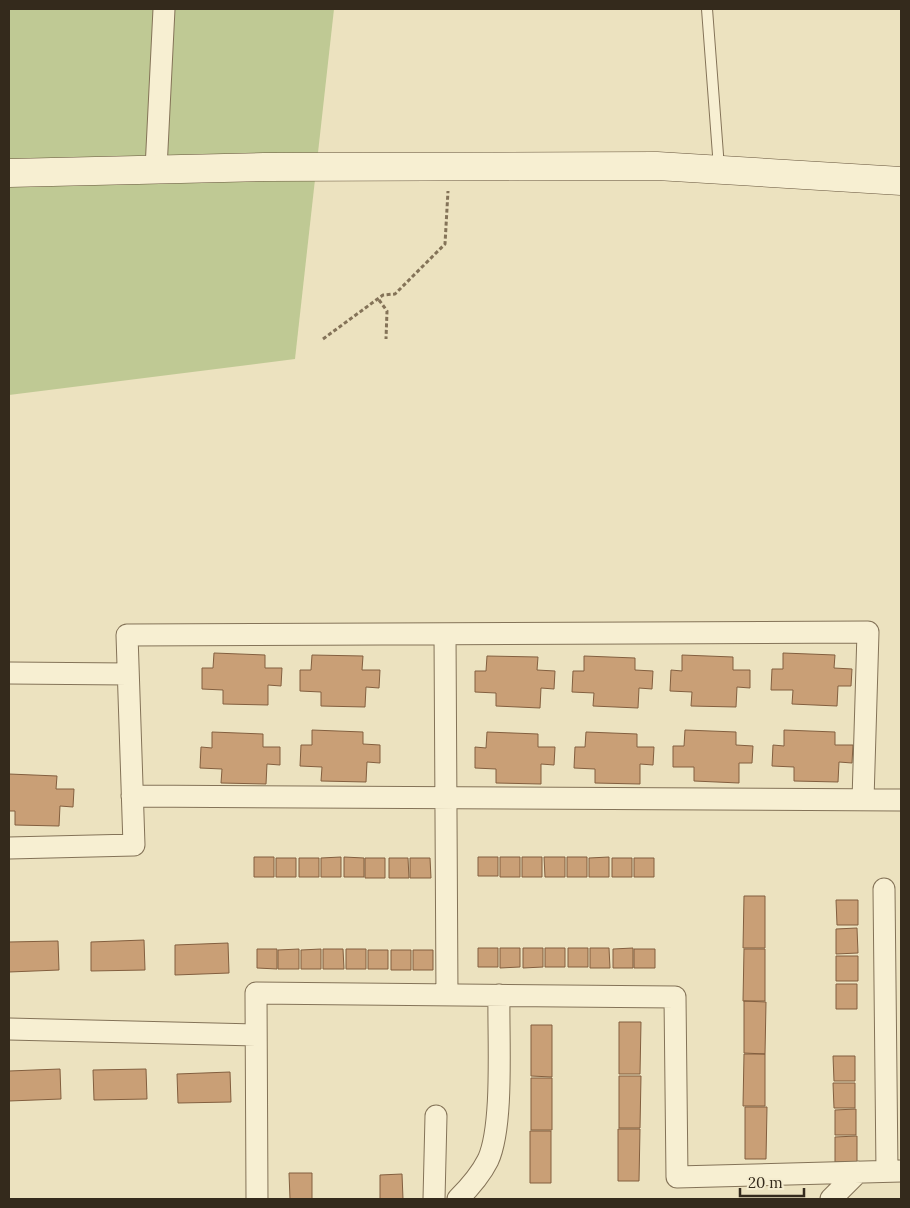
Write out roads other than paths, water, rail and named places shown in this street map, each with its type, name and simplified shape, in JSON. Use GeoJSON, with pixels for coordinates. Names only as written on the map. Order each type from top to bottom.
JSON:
{"type":"FeatureCollection","features":[{"type":"Feature","properties":{"kind":"street"},"geometry":{"type":"LineString","coordinates":[[156,170],[164,9]]}},
{"type":"Feature","properties":{"kind":"street"},"geometry":{"type":"LineString","coordinates":[[9,173],[647,166],[719,169],[901,182]]}},
{"type":"Feature","properties":{"kind":"street"},"geometry":{"type":"LineString","coordinates":[[9,848],[134,845],[127,635],[868,632],[863,800]]}},
{"type":"Feature","properties":{"kind":"street"},"geometry":{"type":"LineString","coordinates":[[445,634],[447,995]]}},
{"type":"Feature","properties":{"kind":"street"},"geometry":{"type":"LineString","coordinates":[[9,673],[128,674]]}},
{"type":"Feature","properties":{"kind":"street"},"geometry":{"type":"LineString","coordinates":[[132,796],[901,800]]}},
{"type":"Feature","properties":{"kind":"street"},"geometry":{"type":"LineString","coordinates":[[257,1199],[256,993],[675,997],[677,1177],[894,1171],[884,889]]}},
{"type":"Feature","properties":{"kind":"street"},"geometry":{"type":"LineString","coordinates":[[458,1199],[478,1177],[488,1160],[493,1144],[497,1093],[498,995]]}},
{"type":"Feature","properties":{"kind":"street"},"geometry":{"type":"LineString","coordinates":[[9,1029],[256,1035]]}},
{"type":"Feature","properties":{"kind":"street"},"geometry":{"type":"LineString","coordinates":[[434,1199],[436,1116]]}},
{"type":"Feature","properties":{"kind":"street"},"geometry":{"type":"LineString","coordinates":[[831,1199],[858,1172]]}},
{"type":"Feature","properties":{"kind":"lane"},"geometry":{"type":"LineString","coordinates":[[707,9],[719,169]]}}]}
